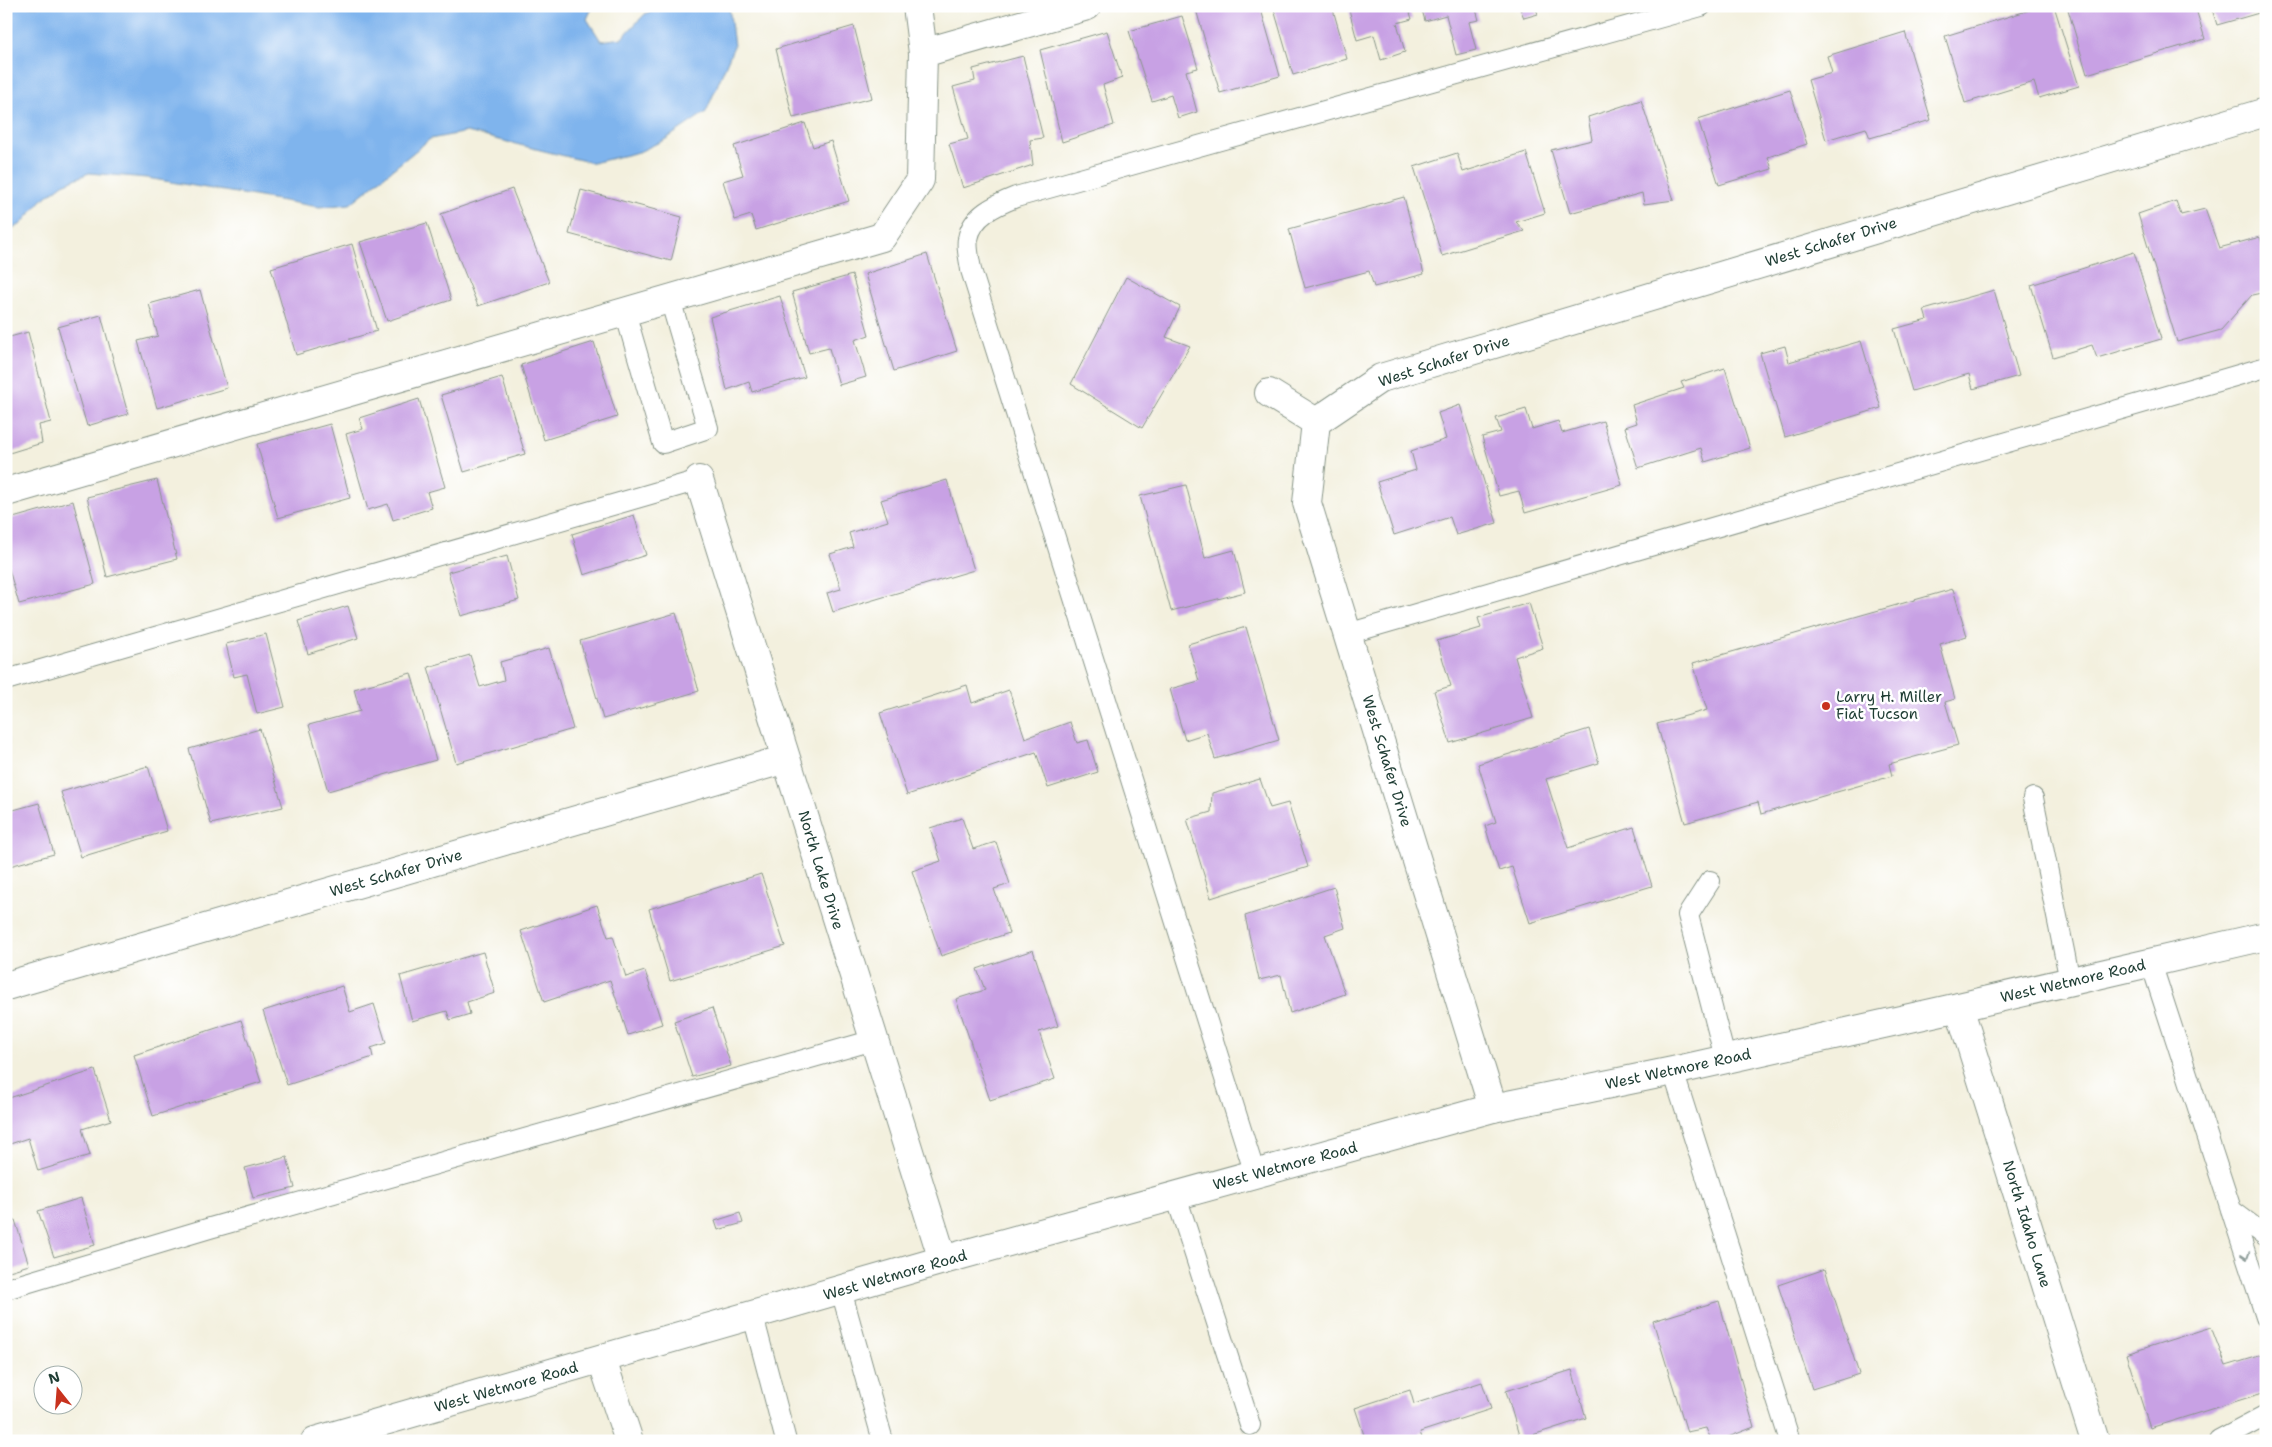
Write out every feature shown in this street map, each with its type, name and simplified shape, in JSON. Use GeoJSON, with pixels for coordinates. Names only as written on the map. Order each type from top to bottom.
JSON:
{"type":"FeatureCollection","features":[{"type":"Feature","properties":{"kind":"street"},"geometry":{"type":"LineString","coordinates":[[6,492],[882,237],[920,180],[923,53],[917,6]]}},
{"type":"Feature","properties":{"kind":"street"},"geometry":{"type":"LineString","coordinates":[[923,53],[1087,6]]}},
{"type":"Feature","properties":{"kind":"street","name":"West Schafer Drive"},"geometry":{"type":"LineString","coordinates":[[1493,1108],[1307,503],[1316,422],[1381,378],[2266,112]]}},
{"type":"Feature","properties":{"kind":"street"},"geometry":{"type":"LineString","coordinates":[[1269,393],[1316,422]]}},
{"type":"Feature","properties":{"kind":"street","name":"North Lake Drive"},"geometry":{"type":"LineString","coordinates":[[699,480],[944,1260]]}},
{"type":"Feature","properties":{"kind":"street","name":"West Schafer Drive"},"geometry":{"type":"LineString","coordinates":[[6,986],[786,759]]}},
{"type":"Feature","properties":{"kind":"street","name":"West Wetmore Road"},"geometry":{"type":"LineString","coordinates":[[315,1441],[602,1360],[944,1260],[1493,1108],[1672,1071],[2266,936]]}},
{"type":"Feature","properties":{"kind":"street","name":"North Idaho Lane"},"geometry":{"type":"LineString","coordinates":[[1958,1007],[2095,1441]]}},
{"type":"Feature","properties":{"kind":"street"},"geometry":{"type":"LineString","coordinates":[[602,1360],[629,1441]]}},
{"type":"Feature","properties":{"kind":"lane"},"geometry":{"type":"LineString","coordinates":[[1255,1174],[974,280],[967,240],[975,222],[992,207],[1016,197],[1701,6]]}},
{"type":"Feature","properties":{"kind":"lane"},"geometry":{"type":"LineString","coordinates":[[625,312],[663,443],[708,428],[670,299]]}},
{"type":"Feature","properties":{"kind":"lane"},"geometry":{"type":"LineString","coordinates":[[1347,634],[2266,367]]}},
{"type":"Feature","properties":{"kind":"lane"},"geometry":{"type":"LineString","coordinates":[[6,680],[699,480]]}},
{"type":"Feature","properties":{"kind":"lane"},"geometry":{"type":"LineString","coordinates":[[2033,798],[2070,982]]}},
{"type":"Feature","properties":{"kind":"lane"},"geometry":{"type":"LineString","coordinates":[[1710,881],[1688,915],[1725,1058]]}},
{"type":"Feature","properties":{"kind":"lane"},"geometry":{"type":"LineString","coordinates":[[2151,963],[2266,1317]]}},
{"type":"Feature","properties":{"kind":"lane"},"geometry":{"type":"LineString","coordinates":[[6,1289],[229,1223],[874,1040]]}},
{"type":"Feature","properties":{"kind":"lane"},"geometry":{"type":"LineString","coordinates":[[1672,1071],[1790,1441]]}},
{"type":"Feature","properties":{"kind":"lane"},"geometry":{"type":"LineString","coordinates":[[1176,1196],[1250,1425]]}},
{"type":"Feature","properties":{"kind":"lane"},"geometry":{"type":"LineString","coordinates":[[2231,1210],[2266,1236]]}},
{"type":"Feature","properties":{"kind":"lane"},"geometry":{"type":"LineString","coordinates":[[841,1290],[884,1441]]}},
{"type":"Feature","properties":{"kind":"lane"},"geometry":{"type":"LineString","coordinates":[[753,1316],[786,1441]]}},
{"type":"Feature","properties":{"kind":"lane"},"geometry":{"type":"LineString","coordinates":[[2219,1441],[2266,1416]]}},
{"type":"Feature","properties":{"kind":"water"},"geometry":{"type":"Polygon","coordinates":[[[6,6],[593,6],[587,19],[601,41],[622,38],[645,14],[662,6],[729,6],[734,46],[706,112],[666,139],[639,152],[593,163],[467,132],[430,139],[350,204],[319,207],[147,178],[89,173],[63,184],[42,200],[20,225],[6,231],[6,6]]]}},
{"type":"Feature","properties":{"kind":"building"},"geometry":{"type":"Polygon","coordinates":[[[1195,6],[1260,6],[1280,76],[1220,93],[1195,6]]]}},
{"type":"Feature","properties":{"kind":"building"},"geometry":{"type":"Polygon","coordinates":[[[1273,6],[1332,6],[1347,59],[1293,75],[1273,6]]]}},
{"type":"Feature","properties":{"kind":"building"},"geometry":{"type":"Polygon","coordinates":[[[1348,6],[1408,6],[1412,19],[1397,23],[1405,52],[1381,60],[1374,35],[1357,40],[1348,6]]]}},
{"type":"Feature","properties":{"kind":"building"},"geometry":{"type":"Polygon","coordinates":[[[1421,6],[1475,6],[1479,20],[1469,22],[1476,50],[1456,55],[1446,15],[1425,21],[1421,6]]]}},
{"type":"Feature","properties":{"kind":"building"},"geometry":{"type":"Polygon","coordinates":[[[1519,6],[1535,6],[1538,14],[1524,18],[1519,6]]]}},
{"type":"Feature","properties":{"kind":"building"},"geometry":{"type":"Polygon","coordinates":[[[2043,6],[2054,6],[2079,86],[2039,98],[2034,82],[1965,103],[1945,36],[2043,6]]]}},
{"type":"Feature","properties":{"kind":"building"},"geometry":{"type":"Polygon","coordinates":[[[2067,6],[2195,6],[2205,39],[2087,74],[2067,6]]]}},
{"type":"Feature","properties":{"kind":"building"},"geometry":{"type":"Polygon","coordinates":[[[2211,6],[2266,6],[2266,11],[2217,25],[2211,6]]]}},
{"type":"Feature","properties":{"kind":"building"},"geometry":{"type":"Polygon","coordinates":[[[1182,16],[1198,68],[1186,71],[1197,112],[1178,118],[1171,95],[1152,101],[1129,31],[1182,16]]]}},
{"type":"Feature","properties":{"kind":"building"},"geometry":{"type":"Polygon","coordinates":[[[854,26],[872,98],[793,118],[776,49],[854,26]]]}},
{"type":"Feature","properties":{"kind":"building"},"geometry":{"type":"Polygon","coordinates":[[[1107,31],[1122,78],[1103,85],[1114,125],[1062,142],[1040,50],[1107,31]]]}},
{"type":"Feature","properties":{"kind":"building"},"geometry":{"type":"Polygon","coordinates":[[[1905,32],[1931,120],[1870,138],[1866,128],[1826,140],[1808,80],[1832,73],[1827,56],[1905,32]]]}},
{"type":"Feature","properties":{"kind":"building"},"geometry":{"type":"Polygon","coordinates":[[[1023,56],[1043,138],[1030,140],[1033,165],[963,188],[949,144],[968,139],[953,87],[975,81],[973,69],[1023,56]]]}},
{"type":"Feature","properties":{"kind":"building"},"geometry":{"type":"Polygon","coordinates":[[[1790,90],[1807,144],[1768,157],[1772,169],[1719,185],[1698,119],[1790,90]]]}},
{"type":"Feature","properties":{"kind":"building"},"geometry":{"type":"Polygon","coordinates":[[[1641,100],[1674,200],[1644,204],[1642,193],[1570,213],[1551,150],[1592,140],[1588,117],[1641,100]]]}},
{"type":"Feature","properties":{"kind":"building"},"geometry":{"type":"Polygon","coordinates":[[[805,123],[813,147],[831,141],[849,201],[756,230],[751,215],[735,220],[723,181],[743,175],[734,146],[805,123]]]}},
{"type":"Feature","properties":{"kind":"building"},"geometry":{"type":"Polygon","coordinates":[[[1526,152],[1545,213],[1516,222],[1524,231],[1442,256],[1414,167],[1457,153],[1463,172],[1526,152]]]}},
{"type":"Feature","properties":{"kind":"building"},"geometry":{"type":"Polygon","coordinates":[[[512,189],[549,282],[478,306],[441,214],[512,189]]]}},
{"type":"Feature","properties":{"kind":"building"},"geometry":{"type":"Polygon","coordinates":[[[581,190],[682,217],[671,261],[569,234],[581,190]]]}},
{"type":"Feature","properties":{"kind":"building"},"geometry":{"type":"Polygon","coordinates":[[[1404,197],[1424,274],[1374,287],[1369,271],[1305,288],[1289,229],[1404,197]]]}},
{"type":"Feature","properties":{"kind":"building"},"geometry":{"type":"Polygon","coordinates":[[[2176,201],[2181,215],[2205,209],[2219,248],[2260,237],[2266,256],[2266,292],[2252,295],[2221,330],[2177,342],[2138,214],[2176,201]]]}},
{"type":"Feature","properties":{"kind":"building"},"geometry":{"type":"Polygon","coordinates":[[[427,223],[451,300],[387,321],[360,242],[427,223]]]}},
{"type":"Feature","properties":{"kind":"building"},"geometry":{"type":"Polygon","coordinates":[[[352,244],[377,331],[296,355],[271,268],[352,244]]]}},
{"type":"Feature","properties":{"kind":"building"},"geometry":{"type":"Polygon","coordinates":[[[2134,252],[2161,339],[2097,358],[2092,345],[2053,357],[2031,285],[2134,252]]]}},
{"type":"Feature","properties":{"kind":"building"},"geometry":{"type":"Polygon","coordinates":[[[927,254],[957,351],[894,371],[865,274],[927,254]]]}},
{"type":"Feature","properties":{"kind":"building"},"geometry":{"type":"Polygon","coordinates":[[[852,275],[869,335],[855,340],[866,377],[839,385],[829,348],[809,353],[792,292],[852,275]]]}},
{"type":"Feature","properties":{"kind":"building"},"geometry":{"type":"Polygon","coordinates":[[[1126,277],[1180,307],[1166,337],[1190,346],[1142,428],[1071,384],[1126,277]]]}},
{"type":"Feature","properties":{"kind":"building"},"geometry":{"type":"Polygon","coordinates":[[[200,290],[227,388],[157,408],[138,341],[158,336],[149,304],[200,290]]]}},
{"type":"Feature","properties":{"kind":"building"},"geometry":{"type":"Polygon","coordinates":[[[1994,290],[2019,376],[1973,389],[1969,374],[1912,391],[1894,329],[1927,320],[1924,310],[1994,290]]]}},
{"type":"Feature","properties":{"kind":"building"},"geometry":{"type":"Polygon","coordinates":[[[780,296],[805,377],[752,392],[749,382],[727,390],[710,317],[780,296]]]}},
{"type":"Feature","properties":{"kind":"building"},"geometry":{"type":"Polygon","coordinates":[[[101,315],[128,414],[87,426],[58,327],[101,315]]]}},
{"type":"Feature","properties":{"kind":"building"},"geometry":{"type":"Polygon","coordinates":[[[28,332],[51,422],[39,425],[42,443],[6,454],[6,338],[28,332]]]}},
{"type":"Feature","properties":{"kind":"building"},"geometry":{"type":"Polygon","coordinates":[[[1861,341],[1881,408],[1785,437],[1760,353],[1785,346],[1789,362],[1861,341]]]}},
{"type":"Feature","properties":{"kind":"building"},"geometry":{"type":"Polygon","coordinates":[[[594,342],[617,417],[544,440],[521,365],[594,342]]]}},
{"type":"Feature","properties":{"kind":"building"},"geometry":{"type":"Polygon","coordinates":[[[1725,368],[1750,448],[1705,462],[1701,448],[1638,468],[1625,427],[1637,423],[1632,405],[1684,388],[1681,382],[1725,368]]]}},
{"type":"Feature","properties":{"kind":"building"},"geometry":{"type":"Polygon","coordinates":[[[502,377],[525,454],[464,472],[441,395],[502,377]]]}},
{"type":"Feature","properties":{"kind":"building"},"geometry":{"type":"Polygon","coordinates":[[[419,399],[445,487],[427,492],[432,508],[393,520],[388,504],[368,510],[346,434],[363,429],[359,418],[419,399]]]}},
{"type":"Feature","properties":{"kind":"building"},"geometry":{"type":"Polygon","coordinates":[[[1460,405],[1497,523],[1456,535],[1450,517],[1394,535],[1377,482],[1416,470],[1411,451],[1446,439],[1438,413],[1460,405]]]}},
{"type":"Feature","properties":{"kind":"building"},"geometry":{"type":"Polygon","coordinates":[[[1526,409],[1532,429],[1558,421],[1562,433],[1603,421],[1622,485],[1525,513],[1519,491],[1499,496],[1482,437],[1501,432],[1496,418],[1526,409]]]}},
{"type":"Feature","properties":{"kind":"building"},"geometry":{"type":"Polygon","coordinates":[[[330,424],[350,498],[278,518],[257,444],[330,424]]]}},
{"type":"Feature","properties":{"kind":"building"},"geometry":{"type":"Polygon","coordinates":[[[157,480],[177,559],[107,577],[87,497],[157,480]]]}},
{"type":"Feature","properties":{"kind":"building"},"geometry":{"type":"Polygon","coordinates":[[[947,480],[974,570],[833,612],[827,593],[841,589],[830,554],[853,547],[849,533],[888,521],[881,500],[947,480]]]}},
{"type":"Feature","properties":{"kind":"building"},"geometry":{"type":"Polygon","coordinates":[[[1186,485],[1205,558],[1234,550],[1245,592],[1171,611],[1140,496],[1186,485]]]}},
{"type":"Feature","properties":{"kind":"building"},"geometry":{"type":"Polygon","coordinates":[[[73,501],[95,584],[19,604],[6,559],[6,520],[73,501]]]}},
{"type":"Feature","properties":{"kind":"building"},"geometry":{"type":"Polygon","coordinates":[[[634,515],[646,555],[584,575],[572,534],[634,515]]]}},
{"type":"Feature","properties":{"kind":"building"},"geometry":{"type":"Polygon","coordinates":[[[507,556],[519,600],[461,616],[448,572],[507,556]]]}},
{"type":"Feature","properties":{"kind":"building","name":"Larry H. Miller Fiat Tucson"},"geometry":{"type":"Polygon","coordinates":[[[1953,589],[1967,636],[1940,644],[1955,699],[1945,702],[1958,745],[1889,764],[1892,776],[1761,814],[1758,802],[1685,823],[1657,724],[1707,710],[1693,663],[1953,589]]]}},
{"type":"Feature","properties":{"kind":"building"},"geometry":{"type":"Polygon","coordinates":[[[1529,603],[1543,648],[1515,657],[1533,718],[1450,743],[1434,691],[1451,686],[1437,641],[1481,628],[1478,618],[1529,603]]]}},
{"type":"Feature","properties":{"kind":"building"},"geometry":{"type":"Polygon","coordinates":[[[348,606],[358,638],[308,654],[298,621],[348,606]]]}},
{"type":"Feature","properties":{"kind":"building"},"geometry":{"type":"Polygon","coordinates":[[[676,613],[699,691],[603,719],[580,641],[676,613]]]}},
{"type":"Feature","properties":{"kind":"building"},"geometry":{"type":"Polygon","coordinates":[[[1246,627],[1279,740],[1215,759],[1207,733],[1185,740],[1170,689],[1199,681],[1188,644],[1246,627]]]}},
{"type":"Feature","properties":{"kind":"building"},"geometry":{"type":"Polygon","coordinates":[[[266,634],[285,707],[257,714],[247,674],[234,677],[226,644],[266,634]]]}},
{"type":"Feature","properties":{"kind":"building"},"geometry":{"type":"Polygon","coordinates":[[[549,648],[573,729],[456,763],[428,667],[470,655],[480,687],[504,680],[500,662],[549,648]]]}},
{"type":"Feature","properties":{"kind":"building"},"geometry":{"type":"Polygon","coordinates":[[[411,673],[436,760],[328,791],[309,725],[360,711],[354,689],[411,673]]]}},
{"type":"Feature","properties":{"kind":"building"},"geometry":{"type":"Polygon","coordinates":[[[967,685],[972,703],[1009,690],[1025,738],[1070,722],[1077,743],[1088,740],[1098,772],[1048,788],[1036,752],[907,795],[880,713],[967,685]]]}},
{"type":"Feature","properties":{"kind":"building"},"geometry":{"type":"Polygon","coordinates":[[[260,729],[283,807],[211,824],[189,749],[260,729]]]}},
{"type":"Feature","properties":{"kind":"building"},"geometry":{"type":"Polygon","coordinates":[[[1589,729],[1599,763],[1546,779],[1568,848],[1634,827],[1652,886],[1530,923],[1512,867],[1499,871],[1485,826],[1496,822],[1478,764],[1589,729]]]}},
{"type":"Feature","properties":{"kind":"building"},"geometry":{"type":"Polygon","coordinates":[[[148,766],[167,831],[81,857],[61,792],[148,766]]]}},
{"type":"Feature","properties":{"kind":"building"},"geometry":{"type":"Polygon","coordinates":[[[1260,779],[1270,808],[1288,803],[1308,867],[1211,898],[1187,819],[1211,812],[1212,793],[1260,779]]]}},
{"type":"Feature","properties":{"kind":"building"},"geometry":{"type":"Polygon","coordinates":[[[39,803],[54,854],[6,867],[6,812],[39,803]]]}},
{"type":"Feature","properties":{"kind":"building"},"geometry":{"type":"Polygon","coordinates":[[[962,818],[973,849],[996,842],[1010,884],[994,889],[1009,933],[941,956],[912,871],[941,861],[930,828],[962,818]]]}},
{"type":"Feature","properties":{"kind":"building"},"geometry":{"type":"Polygon","coordinates":[[[761,874],[785,946],[670,981],[649,909],[761,874]]]}},
{"type":"Feature","properties":{"kind":"building"},"geometry":{"type":"Polygon","coordinates":[[[1334,887],[1345,928],[1325,935],[1345,994],[1290,1013],[1281,975],[1259,980],[1245,916],[1334,887]]]}},
{"type":"Feature","properties":{"kind":"building"},"geometry":{"type":"Polygon","coordinates":[[[597,905],[608,937],[613,936],[626,977],[645,971],[662,1024],[628,1035],[610,980],[544,1002],[521,931],[597,905]]]}},
{"type":"Feature","properties":{"kind":"building"},"geometry":{"type":"Polygon","coordinates":[[[1033,950],[1058,1026],[1039,1032],[1055,1079],[990,1100],[956,999],[985,990],[977,969],[1033,950]]]}},
{"type":"Feature","properties":{"kind":"building"},"geometry":{"type":"Polygon","coordinates":[[[483,952],[495,993],[467,1002],[470,1014],[450,1020],[447,1011],[412,1021],[400,976],[483,952]]]}},
{"type":"Feature","properties":{"kind":"building"},"geometry":{"type":"Polygon","coordinates":[[[342,986],[350,1012],[374,1004],[386,1043],[371,1048],[373,1057],[287,1085],[263,1011],[342,986]]]}},
{"type":"Feature","properties":{"kind":"building"},"geometry":{"type":"Polygon","coordinates":[[[712,1008],[731,1066],[692,1077],[674,1021],[712,1008]]]}},
{"type":"Feature","properties":{"kind":"building"},"geometry":{"type":"Polygon","coordinates":[[[241,1020],[261,1082],[153,1116],[134,1055],[241,1020]]]}},
{"type":"Feature","properties":{"kind":"building"},"geometry":{"type":"Polygon","coordinates":[[[95,1070],[111,1120],[82,1129],[90,1155],[38,1171],[28,1138],[7,1145],[6,1099],[95,1070]]]}},
{"type":"Feature","properties":{"kind":"building"},"geometry":{"type":"Polygon","coordinates":[[[287,1157],[295,1188],[253,1198],[245,1168],[287,1157]]]}},
{"type":"Feature","properties":{"kind":"building"},"geometry":{"type":"Polygon","coordinates":[[[81,1198],[95,1245],[54,1257],[38,1211],[81,1198]]]}},
{"type":"Feature","properties":{"kind":"building"},"geometry":{"type":"Polygon","coordinates":[[[740,1213],[743,1223],[718,1230],[715,1221],[740,1213]]]}},
{"type":"Feature","properties":{"kind":"building"},"geometry":{"type":"Polygon","coordinates":[[[15,1220],[29,1265],[6,1272],[6,1222],[15,1220]]]}},
{"type":"Feature","properties":{"kind":"building"},"geometry":{"type":"Polygon","coordinates":[[[1825,1269],[1859,1374],[1812,1389],[1778,1285],[1825,1269]]]}},
{"type":"Feature","properties":{"kind":"building"},"geometry":{"type":"Polygon","coordinates":[[[1719,1301],[1754,1427],[1718,1441],[1711,1441],[1706,1428],[1687,1432],[1653,1321],[1719,1301]]]}},
{"type":"Feature","properties":{"kind":"building"},"geometry":{"type":"Polygon","coordinates":[[[2211,1327],[2226,1366],[2266,1354],[2266,1392],[2150,1428],[2126,1354],[2211,1327]]]}},
{"type":"Feature","properties":{"kind":"building"},"geometry":{"type":"Polygon","coordinates":[[[1572,1370],[1586,1418],[1520,1439],[1506,1391],[1572,1370]]]}},
{"type":"Feature","properties":{"kind":"building"},"geometry":{"type":"Polygon","coordinates":[[[1482,1382],[1491,1409],[1420,1432],[1423,1441],[1366,1441],[1355,1408],[1410,1390],[1414,1404],[1482,1382]]]}},
{"type":"Feature","properties":{"kind":"place","name":"Larry H. Miller Fiat Tucson"},"geometry":{"type":"Point","coordinates":[1826,706]}}]}
